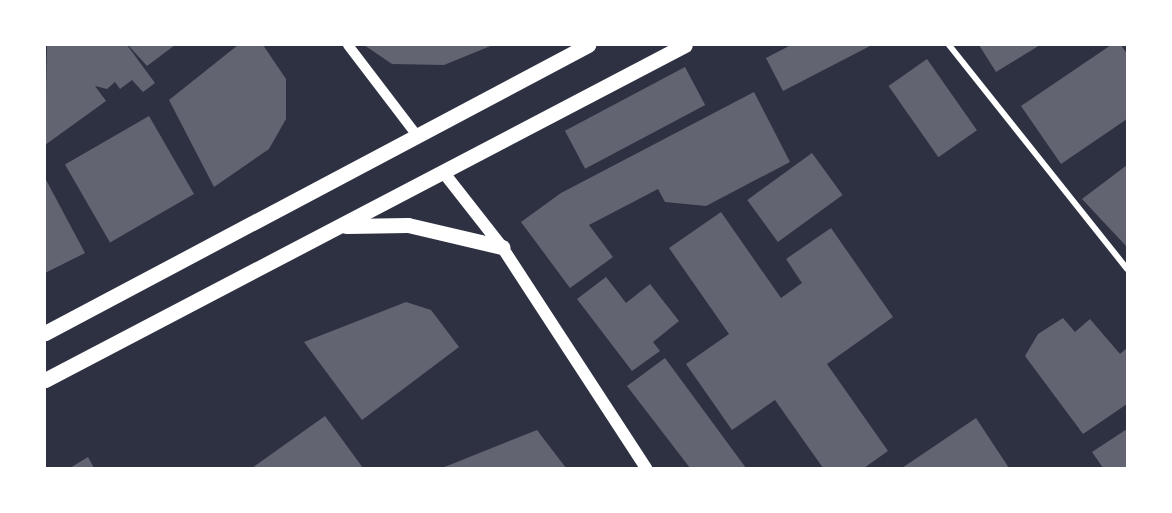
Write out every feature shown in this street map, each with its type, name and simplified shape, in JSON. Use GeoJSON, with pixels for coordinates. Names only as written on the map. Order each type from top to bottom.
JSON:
{"type":"FeatureCollection","features":[{"type":"Feature","properties":{"kind":"main road"},"geometry":{"type":"LineString","coordinates":[[45,333],[588,45]]}},
{"type":"Feature","properties":{"kind":"main road"},"geometry":{"type":"LineString","coordinates":[[45,381],[326,231],[444,173],[685,45]]}},
{"type":"Feature","properties":{"kind":"main road"},"geometry":{"type":"LineString","coordinates":[[444,173],[502,248],[646,468]]}},
{"type":"Feature","properties":{"kind":"main road"},"geometry":{"type":"LineString","coordinates":[[326,231],[361,223],[408,225],[502,248]]}},
{"type":"Feature","properties":{"kind":"street"},"geometry":{"type":"LineString","coordinates":[[348,45],[418,137]]}},
{"type":"Feature","properties":{"kind":"street"},"geometry":{"type":"LineString","coordinates":[[949,45],[1127,269]]}},
{"type":"Feature","properties":{"kind":"building"},"geometry":{"type":"Polygon","coordinates":[[[47,45],[127,45],[155,83],[143,92],[132,80],[120,89],[115,82],[107,89],[95,86],[106,101],[45,145],[47,45]]]}},
{"type":"Feature","properties":{"kind":"building"},"geometry":{"type":"Polygon","coordinates":[[[128,45],[175,45],[147,66],[128,45]]]}},
{"type":"Feature","properties":{"kind":"building"},"geometry":{"type":"Polygon","coordinates":[[[238,45],[263,45],[286,79],[286,119],[269,149],[214,187],[169,100],[238,45]]]}},
{"type":"Feature","properties":{"kind":"building"},"geometry":{"type":"Polygon","coordinates":[[[364,45],[493,45],[444,65],[392,64],[364,45]]]}},
{"type":"Feature","properties":{"kind":"building"},"geometry":{"type":"Polygon","coordinates":[[[791,45],[872,45],[783,91],[766,58],[791,45]]]}},
{"type":"Feature","properties":{"kind":"building"},"geometry":{"type":"Polygon","coordinates":[[[979,45],[1040,45],[996,72],[979,45]]]}},
{"type":"Feature","properties":{"kind":"building"},"geometry":{"type":"Polygon","coordinates":[[[1111,45],[1121,45],[1127,54],[1127,119],[1061,164],[1021,106],[1111,45]]]}},
{"type":"Feature","properties":{"kind":"building"},"geometry":{"type":"Polygon","coordinates":[[[927,59],[977,130],[938,157],[888,86],[927,59]]]}},
{"type":"Feature","properties":{"kind":"building"},"geometry":{"type":"Polygon","coordinates":[[[685,67],[705,105],[585,169],[565,131],[685,67]]]}},
{"type":"Feature","properties":{"kind":"building"},"geometry":{"type":"Polygon","coordinates":[[[754,92],[790,162],[706,206],[665,202],[658,189],[589,225],[613,257],[570,288],[521,222],[561,193],[754,92]]]}},
{"type":"Feature","properties":{"kind":"building"},"geometry":{"type":"Polygon","coordinates":[[[149,116],[194,194],[110,242],[65,164],[149,116]]]}},
{"type":"Feature","properties":{"kind":"building"},"geometry":{"type":"Polygon","coordinates":[[[812,153],[843,195],[778,242],[747,200],[812,153]]]}},
{"type":"Feature","properties":{"kind":"building"},"geometry":{"type":"Polygon","coordinates":[[[1127,165],[1127,247],[1082,199],[1127,165]]]}},
{"type":"Feature","properties":{"kind":"building"},"geometry":{"type":"Polygon","coordinates":[[[45,178],[85,253],[45,273],[45,178]]]}},
{"type":"Feature","properties":{"kind":"building"},"geometry":{"type":"Polygon","coordinates":[[[721,212],[781,298],[802,283],[786,259],[831,228],[893,317],[827,364],[888,451],[864,468],[823,468],[775,400],[732,430],[686,364],[729,334],[669,248],[721,212]]]}},
{"type":"Feature","properties":{"kind":"building"},"geometry":{"type":"Polygon","coordinates":[[[606,277],[626,303],[650,284],[679,321],[653,342],[660,351],[632,371],[577,299],[606,277]]]}},
{"type":"Feature","properties":{"kind":"building"},"geometry":{"type":"Polygon","coordinates":[[[406,302],[431,310],[459,347],[362,420],[304,342],[406,302]]]}},
{"type":"Feature","properties":{"kind":"building"},"geometry":{"type":"Polygon","coordinates":[[[1063,318],[1075,332],[1090,319],[1120,354],[1127,348],[1127,404],[1083,434],[1025,356],[1038,334],[1063,318]]]}},
{"type":"Feature","properties":{"kind":"building"},"geometry":{"type":"Polygon","coordinates":[[[665,358],[746,468],[690,468],[627,386],[665,358]]]}},
{"type":"Feature","properties":{"kind":"building"},"geometry":{"type":"Polygon","coordinates":[[[325,416],[363,468],[252,468],[325,416]]]}},
{"type":"Feature","properties":{"kind":"building"},"geometry":{"type":"Polygon","coordinates":[[[976,418],[1009,468],[902,468],[976,418]]]}},
{"type":"Feature","properties":{"kind":"building"},"geometry":{"type":"Polygon","coordinates":[[[1127,429],[1127,468],[1103,468],[1092,452],[1127,429]]]}},
{"type":"Feature","properties":{"kind":"building"},"geometry":{"type":"Polygon","coordinates":[[[537,430],[566,468],[442,468],[537,430]]]}},
{"type":"Feature","properties":{"kind":"building"},"geometry":{"type":"Polygon","coordinates":[[[88,457],[94,468],[70,468],[88,457]]]}}]}
